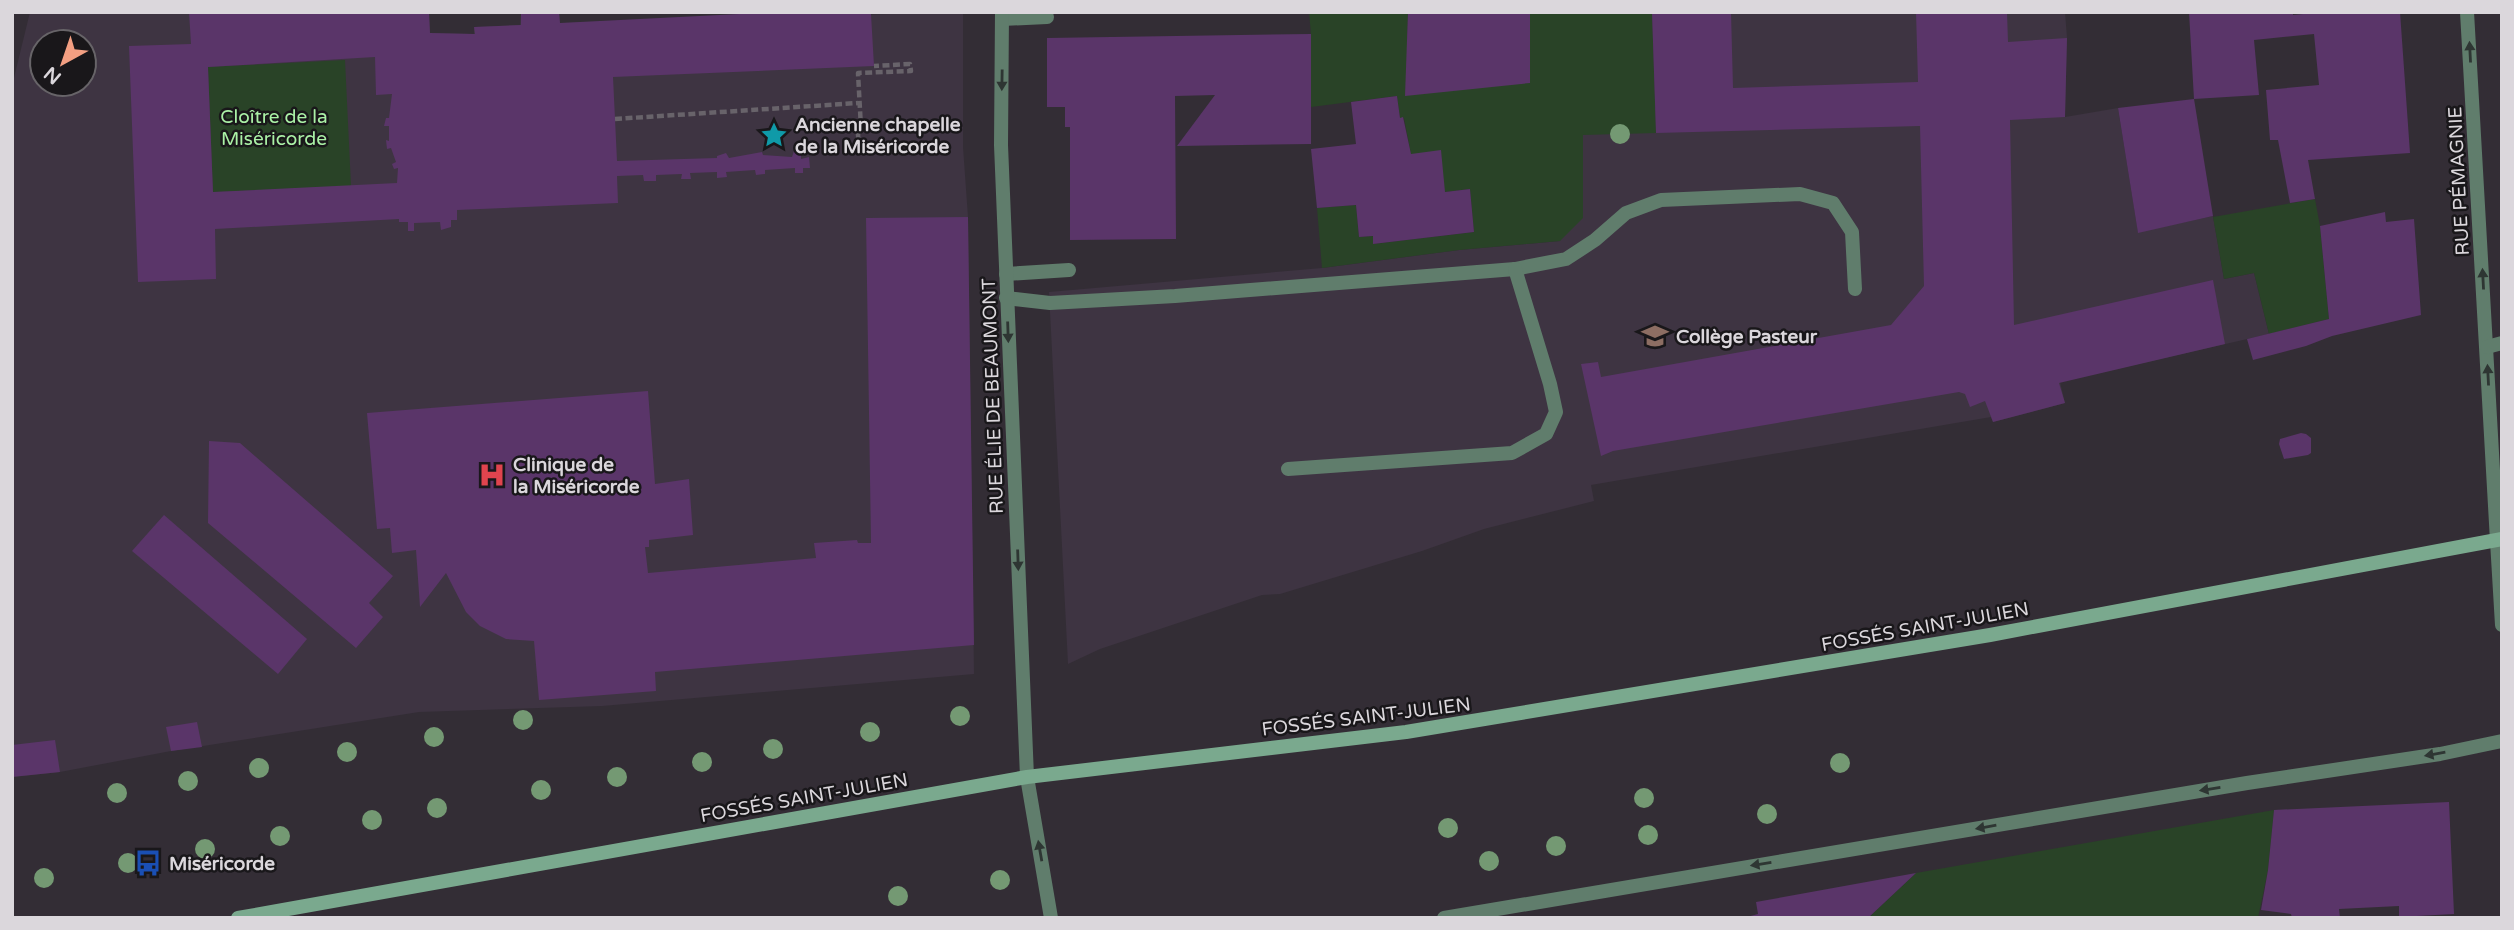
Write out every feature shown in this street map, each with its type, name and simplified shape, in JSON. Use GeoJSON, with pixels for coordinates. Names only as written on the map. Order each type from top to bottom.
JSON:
{"type":"FeatureCollection","features":[{"type":"Feature","properties":{"kind":"main road","name":"FOSSÉS SAINT-JULIEN"},"geometry":{"type":"LineString","coordinates":[[238,918],[1027,777],[1420,730],[1990,635],[2500,541]]}},
{"type":"Feature","properties":{"kind":"street","name":"RUE PÉMAGNIE"},"geometry":{"type":"LineString","coordinates":[[2467,12],[2500,541],[2502,625]]}},
{"type":"Feature","properties":{"kind":"street"},"geometry":{"type":"LineString","coordinates":[[1002,16],[1047,17]]}},
{"type":"Feature","properties":{"kind":"street","name":"RUE ÉLIE DE BEAUMONT"},"geometry":{"type":"LineString","coordinates":[[1002,16],[1001,145],[1006,298],[1027,777],[1051,918]]}},
{"type":"Feature","properties":{"kind":"street"},"geometry":{"type":"LineString","coordinates":[[1006,298],[1050,303],[1175,296],[1514,269],[1566,259],[1595,240],[1626,213],[1661,200],[1800,194],[1833,203],[1852,232],[1855,289]]}},
{"type":"Feature","properties":{"kind":"street"},"geometry":{"type":"LineString","coordinates":[[1288,469],[1511,453],[1546,434],[1556,412],[1550,384],[1514,269]]}},
{"type":"Feature","properties":{"kind":"street"},"geometry":{"type":"LineString","coordinates":[[1006,274],[1069,270]]}},
{"type":"Feature","properties":{"kind":"street"},"geometry":{"type":"LineString","coordinates":[[2487,347],[2502,343]]}},
{"type":"Feature","properties":{"kind":"street"},"geometry":{"type":"LineString","coordinates":[[1444,918],[2180,794],[2440,754],[2502,741]]}},
{"type":"Feature","properties":{"kind":"path"},"geometry":{"type":"LineString","coordinates":[[859,149],[858,134],[861,128],[858,73],[911,71],[910,64],[874,66]]}},
{"type":"Feature","properties":{"kind":"path"},"geometry":{"type":"LineString","coordinates":[[615,119],[858,103]]}},
{"type":"Feature","properties":{"kind":"shaded area","name":"Clinique de la Miséricorde"},"geometry":{"type":"Polygon","coordinates":[[[30,12],[429,12],[430,33],[474,34],[474,27],[520,25],[521,12],[559,12],[560,23],[963,12],[963,147],[968,217],[974,674],[602,706],[419,712],[171,751],[60,772],[12,777],[12,86],[30,12]]]}},
{"type":"Feature","properties":{"kind":"shaded area","name":"Collège Pasteur"},"geometry":{"type":"Polygon","coordinates":[[[1586,12],[2065,12],[2065,117],[2118,108],[2138,232],[2213,216],[2224,279],[2254,273],[2269,334],[2060,382],[2065,403],[1993,422],[1991,417],[1591,485],[1594,501],[1484,529],[1422,551],[1280,594],[1262,595],[1100,649],[1068,664],[1049,292],[1322,268],[1459,250],[1560,241],[1583,63],[1586,12]]]}},
{"type":"Feature","properties":{"kind":"green space"},"geometry":{"type":"Polygon","coordinates":[[[1309,12],[1408,12],[1406,95],[1530,12],[1652,12],[1656,133],[1583,135],[1583,218],[1560,241],[1459,250],[1322,268],[1317,208],[1356,205],[1359,237],[1373,236],[1373,244],[1474,232],[1470,189],[1445,192],[1411,154],[1404,118],[1400,118],[1397,96],[1311,107],[1309,12]]]}},
{"type":"Feature","properties":{"kind":"green space","name":"Cloître de la Miséricorde"},"geometry":{"type":"Polygon","coordinates":[[[345,60],[351,186],[213,192],[208,67],[345,60]]]}},
{"type":"Feature","properties":{"kind":"green space"},"geometry":{"type":"Polygon","coordinates":[[[2315,199],[2329,319],[2269,334],[2254,273],[2224,279],[2213,217],[2315,199]]]}},
{"type":"Feature","properties":{"kind":"green space"},"geometry":{"type":"Polygon","coordinates":[[[2274,810],[2268,870],[2258,918],[1868,918],[1916,873],[2274,810]]]}},
{"type":"Feature","properties":{"kind":"building"},"geometry":{"type":"Polygon","coordinates":[[[189,12],[429,12],[430,33],[475,34],[474,27],[521,25],[521,12],[559,12],[560,23],[780,12],[855,12],[871,14],[874,66],[613,77],[617,161],[717,158],[726,153],[729,158],[762,152],[763,155],[792,157],[794,151],[801,153],[801,159],[809,157],[810,168],[803,168],[803,173],[795,173],[795,168],[765,170],[765,174],[756,175],[755,170],[726,172],[727,177],[717,178],[717,172],[690,173],[691,179],[681,179],[682,174],[656,175],[656,181],[644,181],[643,175],[617,176],[618,203],[457,210],[457,220],[451,220],[451,227],[441,230],[440,222],[414,223],[414,231],[408,231],[408,222],[399,222],[399,219],[215,229],[216,279],[138,282],[129,46],[191,44],[189,12]],[[375,57],[208,67],[213,192],[397,183],[398,168],[394,169],[392,164],[396,162],[391,148],[387,149],[389,126],[384,126],[386,118],[389,118],[392,94],[376,95],[375,57]]]}},
{"type":"Feature","properties":{"kind":"building"},"geometry":{"type":"Polygon","coordinates":[[[1408,12],[1530,12],[1530,83],[1405,96],[1408,12]]]}},
{"type":"Feature","properties":{"kind":"building"},"geometry":{"type":"Polygon","coordinates":[[[1652,12],[1731,12],[1733,88],[1918,82],[1916,12],[2007,12],[2008,42],[2067,38],[2065,117],[2010,120],[2014,325],[2213,280],[2225,344],[2059,383],[2065,403],[1993,422],[1985,401],[1970,407],[1965,394],[1959,392],[1613,451],[1601,456],[1581,364],[1598,362],[1601,377],[1891,325],[1924,286],[1920,126],[1656,133],[1652,12]]]}},
{"type":"Feature","properties":{"kind":"building"},"geometry":{"type":"Polygon","coordinates":[[[2189,12],[2293,12],[2293,15],[2323,12],[2400,12],[2410,153],[2308,160],[2315,199],[2290,203],[2278,140],[2270,140],[2266,90],[2319,85],[2314,34],[2254,40],[2259,95],[2194,99],[2189,12]]]}},
{"type":"Feature","properties":{"kind":"building"},"geometry":{"type":"Polygon","coordinates":[[[1311,34],[1311,144],[1177,146],[1215,95],[1175,96],[1176,239],[1070,240],[1070,127],[1065,127],[1065,107],[1047,107],[1047,38],[1311,34]]]}},
{"type":"Feature","properties":{"kind":"building"},"geometry":{"type":"Polygon","coordinates":[[[1397,96],[1400,118],[1403,117],[1411,154],[1441,150],[1445,192],[1470,189],[1474,232],[1373,244],[1373,236],[1359,237],[1356,205],[1317,208],[1311,149],[1356,144],[1351,102],[1397,96]]]}},
{"type":"Feature","properties":{"kind":"building"},"geometry":{"type":"Polygon","coordinates":[[[2194,99],[2213,216],[2138,233],[2118,108],[2194,99]]]}},
{"type":"Feature","properties":{"kind":"building"},"geometry":{"type":"Polygon","coordinates":[[[2385,212],[2386,222],[2414,219],[2421,315],[2332,336],[2253,360],[2247,339],[2329,319],[2320,226],[2385,212]]]}},
{"type":"Feature","properties":{"kind":"building"},"geometry":{"type":"Polygon","coordinates":[[[968,217],[974,645],[655,672],[656,691],[539,700],[534,641],[506,639],[480,626],[466,612],[446,573],[420,607],[416,550],[392,553],[390,528],[377,529],[367,413],[648,391],[655,484],[689,479],[693,535],[649,540],[649,547],[645,547],[648,573],[816,558],[814,543],[857,540],[858,543],[871,543],[866,218],[968,217]]]}},
{"type":"Feature","properties":{"kind":"building"},"geometry":{"type":"Polygon","coordinates":[[[2301,433],[2311,438],[2311,453],[2284,459],[2280,439],[2301,433]]]}},
{"type":"Feature","properties":{"kind":"building"},"geometry":{"type":"Polygon","coordinates":[[[209,441],[240,443],[393,576],[369,603],[383,617],[356,648],[208,523],[209,441]]]}},
{"type":"Feature","properties":{"kind":"building"},"geometry":{"type":"Polygon","coordinates":[[[164,515],[307,639],[278,674],[132,551],[164,515]]]}},
{"type":"Feature","properties":{"kind":"building"},"geometry":{"type":"Polygon","coordinates":[[[197,722],[202,747],[171,751],[166,727],[197,722]]]}},
{"type":"Feature","properties":{"kind":"building"},"geometry":{"type":"Polygon","coordinates":[[[55,740],[60,772],[12,777],[12,745],[55,740]]]}},
{"type":"Feature","properties":{"kind":"building"},"geometry":{"type":"Polygon","coordinates":[[[2449,802],[2454,914],[2399,917],[2399,906],[2339,909],[2340,918],[2292,918],[2291,914],[2261,910],[2274,810],[2449,802]]]}},
{"type":"Feature","properties":{"kind":"building"},"geometry":{"type":"Polygon","coordinates":[[[1916,873],[1868,918],[1743,918],[1758,914],[1756,902],[1916,873]]]}},
{"type":"Feature","properties":{"kind":"place","name":"Ancienne chapelle de la Miséricorde"},"geometry":{"type":"Point","coordinates":[774,135]}},
{"type":"Feature","properties":{"kind":"place","name":"Collège Pasteur"},"geometry":{"type":"Point","coordinates":[1655,336]}},
{"type":"Feature","properties":{"kind":"place","name":"Clinique de la Miséricorde"},"geometry":{"type":"Point","coordinates":[492,475]}},
{"type":"Feature","properties":{"kind":"place","name":"Miséricorde"},"geometry":{"type":"Point","coordinates":[148,863]}}]}
